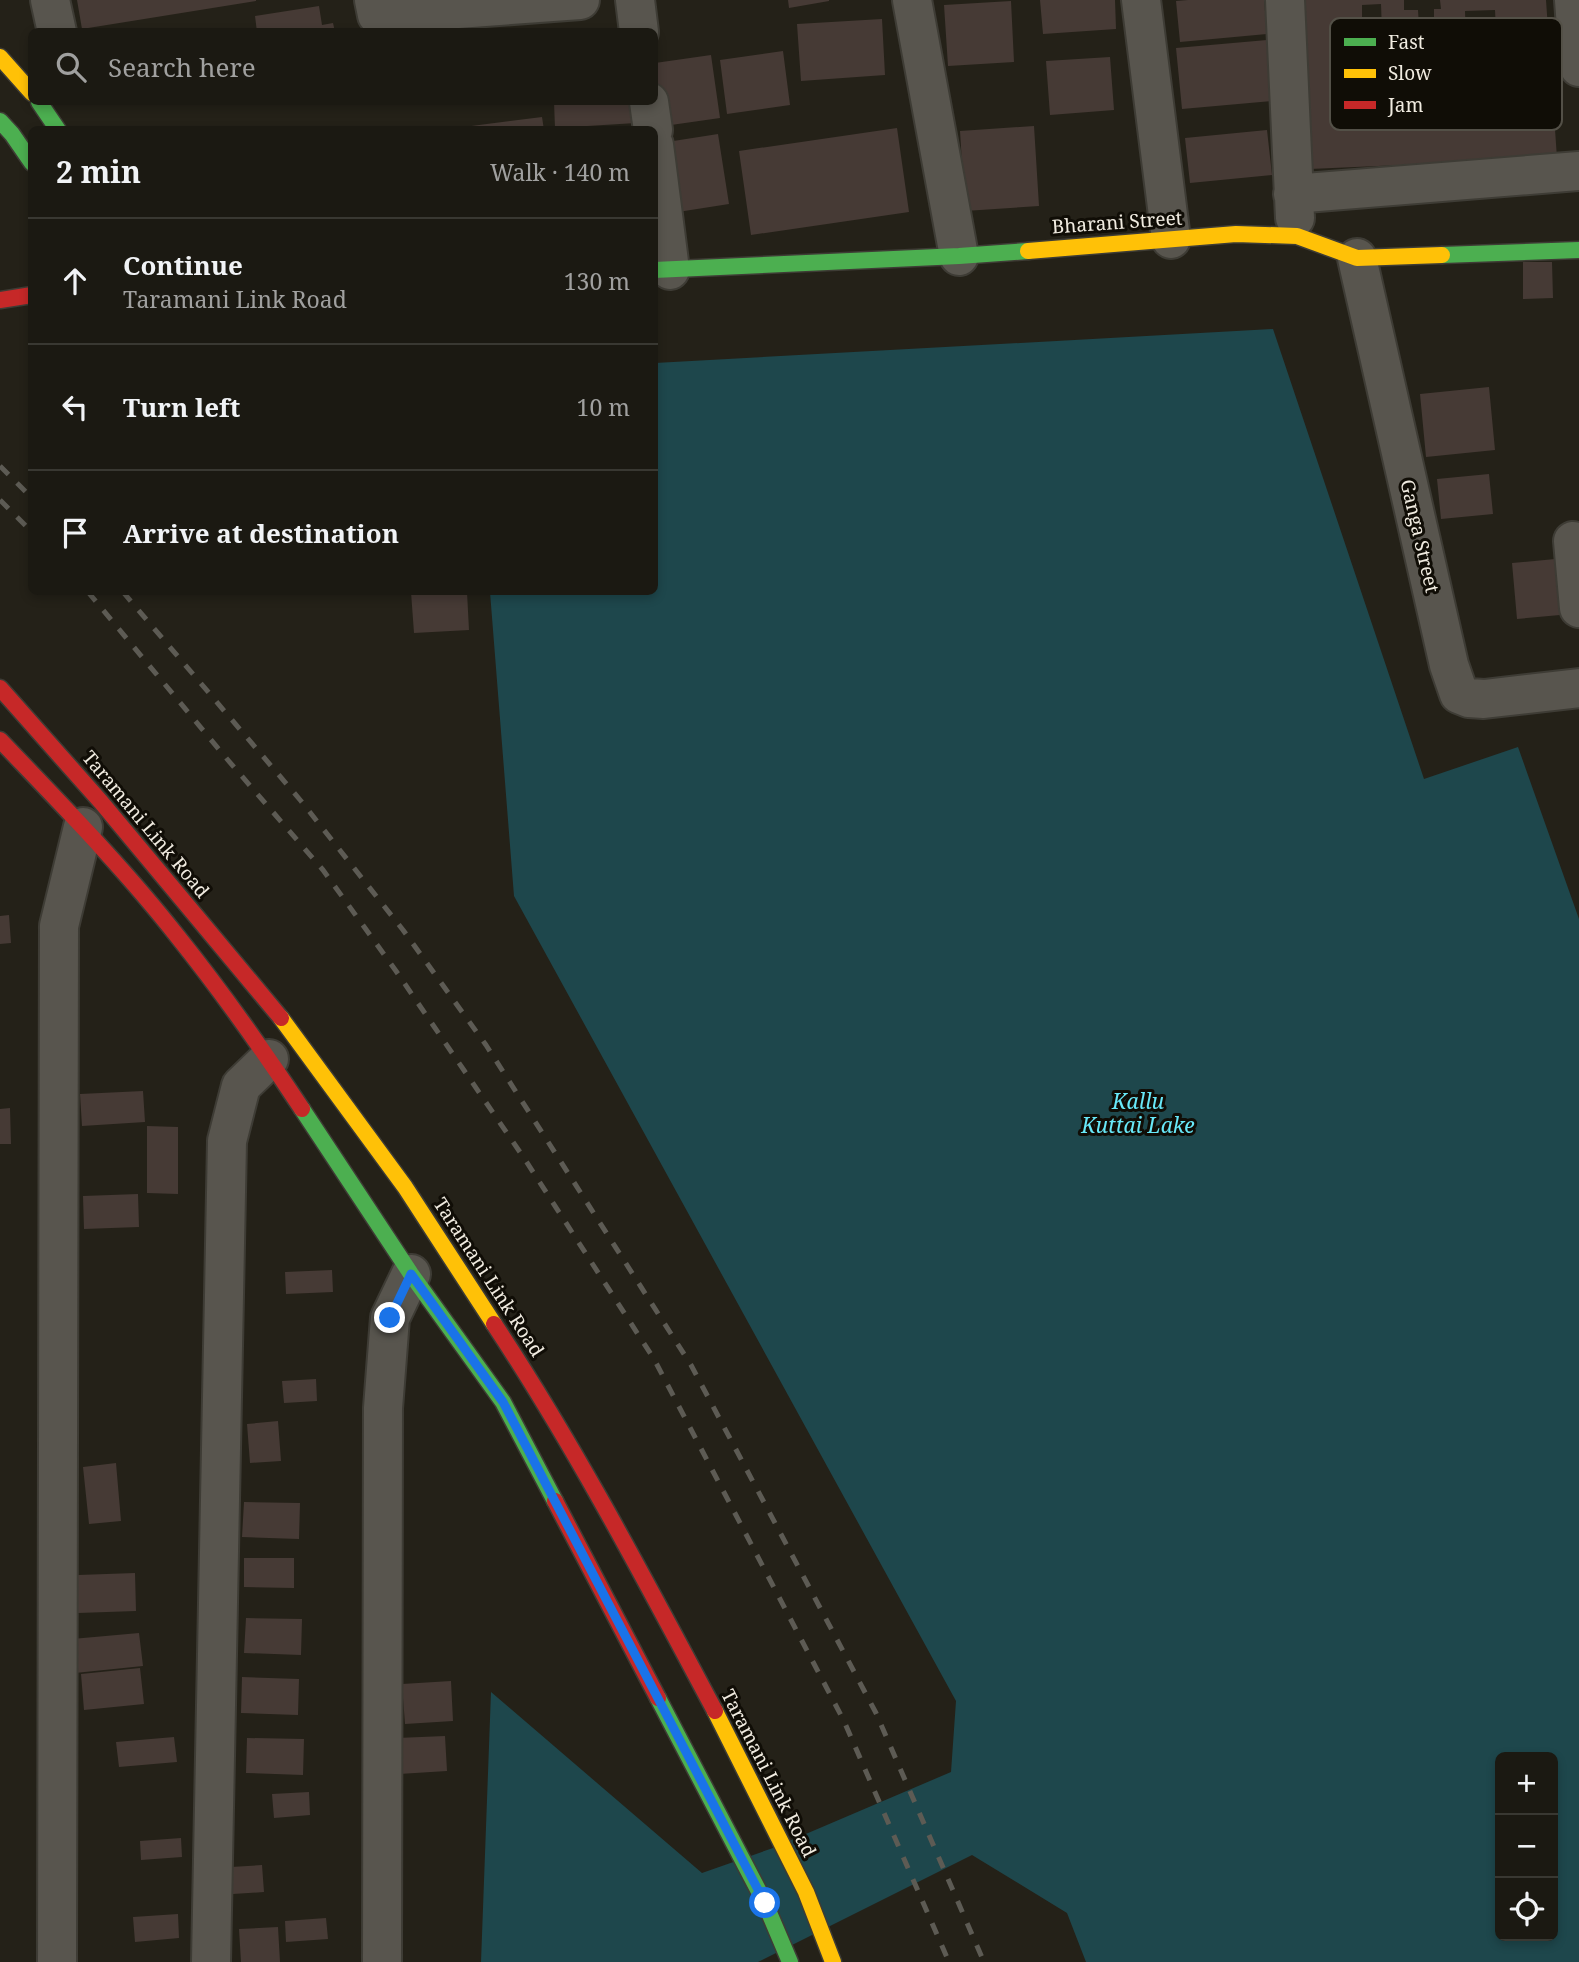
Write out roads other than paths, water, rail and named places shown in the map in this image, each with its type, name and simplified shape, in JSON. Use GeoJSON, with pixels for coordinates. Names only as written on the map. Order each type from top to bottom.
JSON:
{"type":"FeatureCollection","features":[{"type":"Feature","properties":{"kind":"street"},"geometry":{"type":"LineString","coordinates":[[50,0],[56,28]]}},
{"type":"Feature","properties":{"kind":"street"},"geometry":{"type":"LineString","coordinates":[[374,0],[377,16],[580,0]]}},
{"type":"Feature","properties":{"kind":"street"},"geometry":{"type":"LineString","coordinates":[[635,0],[638,28]]}},
{"type":"Feature","properties":{"kind":"street"},"geometry":{"type":"LineString","coordinates":[[912,0],[959,256]]}},
{"type":"Feature","properties":{"kind":"street"},"geometry":{"type":"LineString","coordinates":[[1141,0],[1171,239]]}},
{"type":"Feature","properties":{"kind":"street"},"geometry":{"type":"LineString","coordinates":[[1285,0],[1297,236]]}},
{"type":"Feature","properties":{"kind":"street"},"geometry":{"type":"LineString","coordinates":[[1574,0],[1579,67]]}},
{"type":"Feature","properties":{"kind":"street"},"geometry":{"type":"LineString","coordinates":[[0,57],[28,89]]}},
{"type":"Feature","properties":{"kind":"street"},"geometry":{"type":"LineString","coordinates":[[649,105],[652,126]]}},
{"type":"Feature","properties":{"kind":"street"},"geometry":{"type":"LineString","coordinates":[[0,121],[28,157]]}},
{"type":"Feature","properties":{"kind":"street"},"geometry":{"type":"LineString","coordinates":[[1293,194],[1579,171]]}},
{"type":"Feature","properties":{"kind":"street"},"geometry":{"type":"LineString","coordinates":[[658,208],[662,270]]}},
{"type":"Feature","properties":{"kind":"street","name":"Bharani Street"},"geometry":{"type":"LineString","coordinates":[[662,270],[959,256],[1236,234],[1297,236],[1357,258],[1579,250]]}},
{"type":"Feature","properties":{"kind":"street","name":"Ganga Street"},"geometry":{"type":"LineString","coordinates":[[1357,258],[1450,665],[1459,694],[1484,699],[1579,688]]}},
{"type":"Feature","properties":{"kind":"street"},"geometry":{"type":"LineString","coordinates":[[0,300],[28,296]]}},
{"type":"Feature","properties":{"kind":"street"},"geometry":{"type":"LineString","coordinates":[[1573,541],[1579,608]]}},
{"type":"Feature","properties":{"kind":"street","name":"Taramani Link Road"},"geometry":{"type":"LineString","coordinates":[[0,688],[102,802],[271,1004],[405,1187],[501,1333],[530,1378],[633,1558],[729,1738],[806,1892],[833,1962]]}},
{"type":"Feature","properties":{"kind":"street"},"geometry":{"type":"LineString","coordinates":[[0,740],[83,827],[178,936],[269,1059],[411,1274],[503,1402],[765,1903],[790,1962]]}},
{"type":"Feature","properties":{"kind":"street"},"geometry":{"type":"LineString","coordinates":[[57,1962],[60,926],[83,827]]}},
{"type":"Feature","properties":{"kind":"street"},"geometry":{"type":"LineString","coordinates":[[211,1962],[227,1142],[241,1086],[269,1059]]}},
{"type":"Feature","properties":{"kind":"street"},"geometry":{"type":"LineString","coordinates":[[382,1962],[383,1408],[390,1318],[411,1274]]}},
{"type":"Feature","properties":{"kind":"water","name":"Kallu Kuttai Lake"},"geometry":{"type":"Polygon","coordinates":[[[1273,329],[1424,779],[1518,747],[1579,919],[1579,1962],[1086,1962],[1067,1913],[972,1855],[758,1962],[481,1962],[491,1692],[702,1873],[773,1848],[951,1772],[956,1701],[514,896],[490,595],[658,595],[658,363],[1273,329]]]}},
{"type":"Feature","properties":{"kind":"railway"},"geometry":{"type":"LineString","coordinates":[[0,466],[28,494]]}},
{"type":"Feature","properties":{"kind":"railway"},"geometry":{"type":"LineString","coordinates":[[0,500],[28,528]]}},
{"type":"Feature","properties":{"kind":"railway"},"geometry":{"type":"LineString","coordinates":[[90,595],[323,870],[524,1158],[654,1359],[844,1721],[949,1962]]}},
{"type":"Feature","properties":{"kind":"railway"},"geometry":{"type":"LineString","coordinates":[[126,595],[301,801],[403,930],[486,1045],[691,1365],[876,1713],[984,1962]]}}]}
